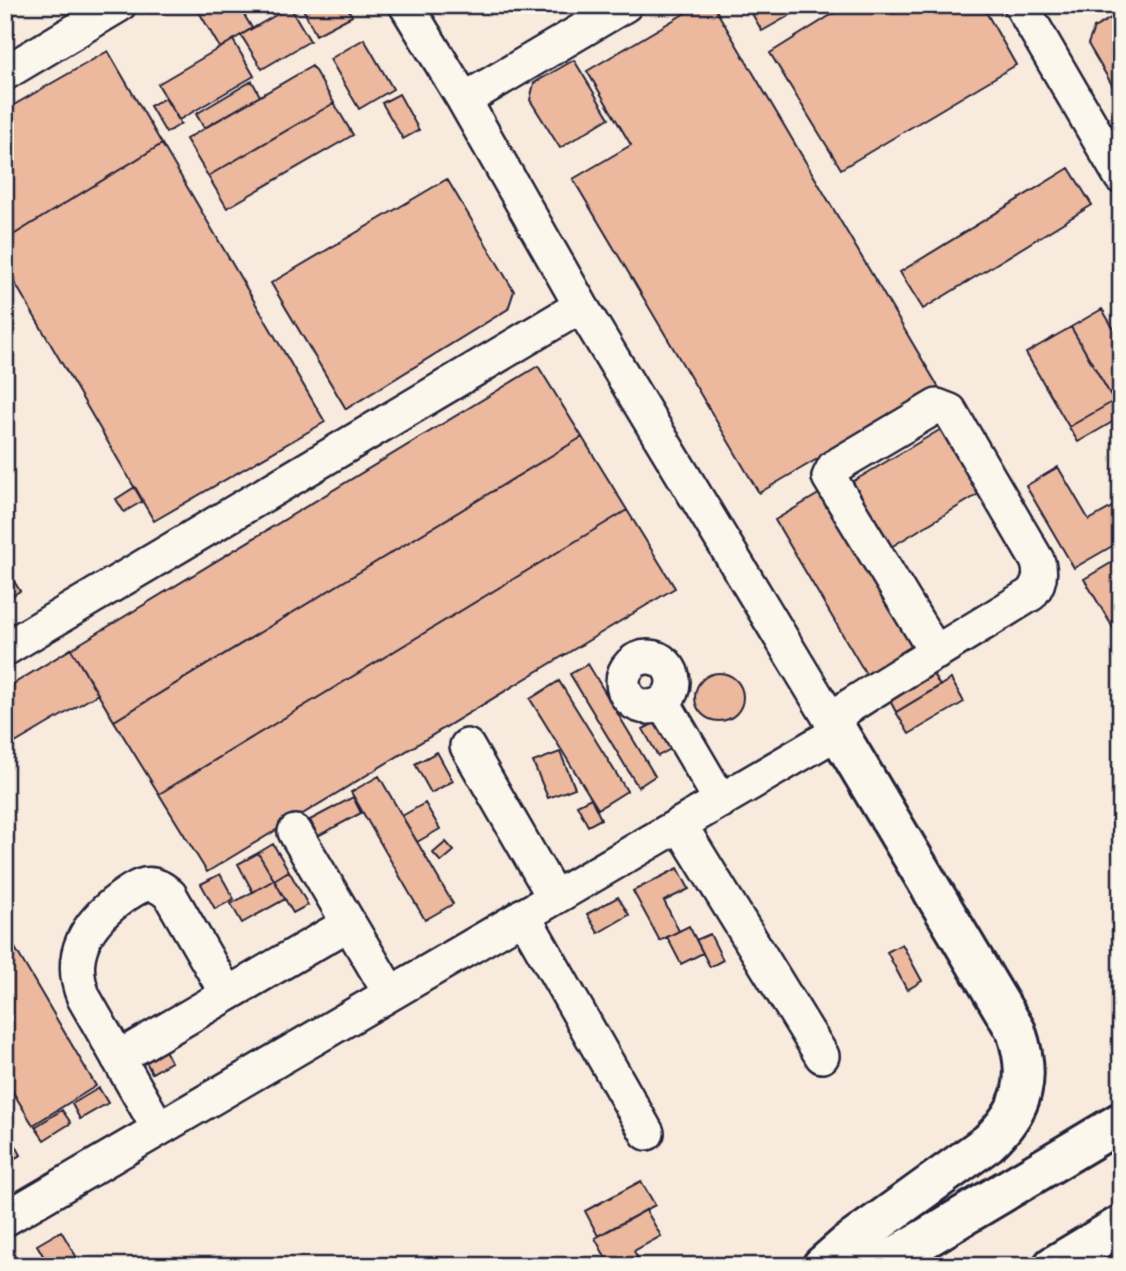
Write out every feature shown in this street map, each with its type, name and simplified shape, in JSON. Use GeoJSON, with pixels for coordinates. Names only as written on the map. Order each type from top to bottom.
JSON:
{"type":"FeatureCollection","features":[{"type":"Feature","properties":{"kind":"highway"},"geometry":{"type":"LineString","coordinates":[[822,1266],[845,1246],[988,1143],[1005,1127],[1023,1092],[1025,1071],[1023,1050],[1016,1031],[834,726]]}},
{"type":"Feature","properties":{"kind":"highway"},"geometry":{"type":"LineString","coordinates":[[879,1266],[1121,1122]]}},
{"type":"Feature","properties":{"kind":"highway"},"geometry":{"type":"LineString","coordinates":[[1053,1266],[1121,1225]]}},
{"type":"Feature","properties":{"kind":"street"},"geometry":{"type":"LineString","coordinates":[[5,73],[119,5]]}},
{"type":"Feature","properties":{"kind":"street"},"geometry":{"type":"LineString","coordinates":[[406,5],[464,100],[581,306],[834,726]]}},
{"type":"Feature","properties":{"kind":"street"},"geometry":{"type":"LineString","coordinates":[[464,100],[625,5]]}},
{"type":"Feature","properties":{"kind":"street"},"geometry":{"type":"LineString","coordinates":[[1036,10],[1121,177]]}},
{"type":"Feature","properties":{"kind":"street"},"geometry":{"type":"LineString","coordinates":[[5,649],[581,306]]}},
{"type":"Feature","properties":{"kind":"street"},"geometry":{"type":"LineString","coordinates":[[5,1219],[721,801],[834,726],[936,653],[1031,594],[1037,587],[1040,569],[950,411],[937,406],[834,467],[829,477],[936,653]]}},
{"type":"Feature","properties":{"kind":"street"},"geometry":{"type":"LineString","coordinates":[[663,702],[721,801]]}},
{"type":"Feature","properties":{"kind":"street"},"geometry":{"type":"LineString","coordinates":[[467,746],[554,897]]}},
{"type":"Feature","properties":{"kind":"street"},"geometry":{"type":"LineString","coordinates":[[680,825],[822,1056]]}},
{"type":"Feature","properties":{"kind":"street"},"geometry":{"type":"LineString","coordinates":[[295,832],[390,993]]}},
{"type":"Feature","properties":{"kind":"street"},"geometry":{"type":"LineString","coordinates":[[159,1129],[84,998],[76,974],[86,936],[101,914],[141,886],[152,884],[162,888],[170,895],[227,994]]}},
{"type":"Feature","properties":{"kind":"street"},"geometry":{"type":"LineString","coordinates":[[523,915],[647,1133]]}},
{"type":"Feature","properties":{"kind":"street"},"geometry":{"type":"LineString","coordinates":[[118,1058],[348,924]]}},
{"type":"Feature","properties":{"kind":"building"},"geometry":{"type":"Polygon","coordinates":[[[195,5],[238,5],[252,28],[220,48],[195,5]]]}},
{"type":"Feature","properties":{"kind":"building"},"geometry":{"type":"Polygon","coordinates":[[[301,5],[346,5],[352,16],[316,35],[301,5]]]}},
{"type":"Feature","properties":{"kind":"building"},"geometry":{"type":"Polygon","coordinates":[[[699,5],[713,5],[939,388],[759,493],[573,179],[631,145],[587,71],[699,5]]]}},
{"type":"Feature","properties":{"kind":"building"},"geometry":{"type":"Polygon","coordinates":[[[747,5],[808,5],[762,31],[747,5]]]}},
{"type":"Feature","properties":{"kind":"building"},"geometry":{"type":"Polygon","coordinates":[[[847,5],[982,5],[1016,65],[841,169],[770,53],[847,5]]]}},
{"type":"Feature","properties":{"kind":"building"},"geometry":{"type":"Polygon","coordinates":[[[290,7],[310,41],[262,69],[241,35],[290,7]]]}},
{"type":"Feature","properties":{"kind":"building"},"geometry":{"type":"Polygon","coordinates":[[[1121,12],[1121,100],[1088,44],[1094,28],[1121,12]]]}},
{"type":"Feature","properties":{"kind":"building"},"geometry":{"type":"Polygon","coordinates":[[[364,39],[393,89],[359,109],[330,59],[364,39]]]}},
{"type":"Feature","properties":{"kind":"building"},"geometry":{"type":"Polygon","coordinates":[[[233,40],[254,76],[179,120],[158,84],[233,40]]]}},
{"type":"Feature","properties":{"kind":"building"},"geometry":{"type":"Polygon","coordinates":[[[108,51],[162,144],[5,240],[5,110],[108,51]]]}},
{"type":"Feature","properties":{"kind":"building"},"geometry":{"type":"Polygon","coordinates":[[[574,60],[609,118],[560,148],[530,100],[534,83],[574,60]]]}},
{"type":"Feature","properties":{"kind":"building"},"geometry":{"type":"Polygon","coordinates":[[[312,66],[334,103],[208,176],[186,139],[312,66]]]}},
{"type":"Feature","properties":{"kind":"building"},"geometry":{"type":"Polygon","coordinates":[[[252,81],[260,96],[204,128],[196,114],[252,81]]]}},
{"type":"Feature","properties":{"kind":"building"},"geometry":{"type":"Polygon","coordinates":[[[399,94],[419,130],[403,139],[382,103],[399,94]]]}},
{"type":"Feature","properties":{"kind":"building"},"geometry":{"type":"Polygon","coordinates":[[[165,98],[181,124],[166,133],[150,106],[165,98]]]}},
{"type":"Feature","properties":{"kind":"building"},"geometry":{"type":"Polygon","coordinates":[[[334,103],[353,135],[227,208],[208,176],[334,103]]]}},
{"type":"Feature","properties":{"kind":"building"},"geometry":{"type":"Polygon","coordinates":[[[162,144],[325,422],[154,521],[5,266],[5,240],[162,144]]]}},
{"type":"Feature","properties":{"kind":"building"},"geometry":{"type":"Polygon","coordinates":[[[1069,168],[1092,205],[923,309],[900,272],[1069,168]]]}},
{"type":"Feature","properties":{"kind":"building"},"geometry":{"type":"Polygon","coordinates":[[[447,179],[514,291],[508,309],[346,409],[271,283],[447,179]]]}},
{"type":"Feature","properties":{"kind":"building"},"geometry":{"type":"Polygon","coordinates":[[[1102,309],[1121,341],[1121,396],[1114,401],[1071,327],[1102,309]]]}},
{"type":"Feature","properties":{"kind":"building"},"geometry":{"type":"Polygon","coordinates":[[[1071,327],[1114,401],[1069,427],[1026,353],[1071,327]]]}},
{"type":"Feature","properties":{"kind":"building"},"geometry":{"type":"Polygon","coordinates":[[[538,366],[582,437],[114,721],[71,649],[538,366]]]}},
{"type":"Feature","properties":{"kind":"building"},"geometry":{"type":"Polygon","coordinates":[[[1114,401],[1121,417],[1078,442],[1069,427],[1114,401]]]}},
{"type":"Feature","properties":{"kind":"building"},"geometry":{"type":"Polygon","coordinates":[[[948,425],[987,489],[891,547],[852,482],[948,425]]]}},
{"type":"Feature","properties":{"kind":"building"},"geometry":{"type":"Polygon","coordinates":[[[582,437],[627,510],[159,794],[114,721],[582,437]]]}},
{"type":"Feature","properties":{"kind":"building"},"geometry":{"type":"Polygon","coordinates":[[[1058,467],[1089,520],[1121,502],[1121,541],[1074,568],[1026,486],[1058,467]]]}},
{"type":"Feature","properties":{"kind":"building"},"geometry":{"type":"Polygon","coordinates":[[[135,487],[143,501],[124,512],[116,499],[135,487]]]}},
{"type":"Feature","properties":{"kind":"building"},"geometry":{"type":"Polygon","coordinates":[[[827,489],[922,650],[870,681],[775,520],[827,489]]]}},
{"type":"Feature","properties":{"kind":"building"},"geometry":{"type":"Polygon","coordinates":[[[627,510],[675,588],[207,872],[159,794],[627,510]]]}},
{"type":"Feature","properties":{"kind":"building"},"geometry":{"type":"Polygon","coordinates":[[[1121,557],[1121,641],[1084,579],[1121,557]]]}},
{"type":"Feature","properties":{"kind":"building"},"geometry":{"type":"Polygon","coordinates":[[[5,567],[20,591],[5,600],[5,567]]]}},
{"type":"Feature","properties":{"kind":"building"},"geometry":{"type":"Polygon","coordinates":[[[71,649],[98,694],[10,746],[5,738],[5,689],[71,649]]]}},
{"type":"Feature","properties":{"kind":"building"},"geometry":{"type":"Polygon","coordinates":[[[588,664],[655,776],[638,787],[570,674],[588,664]]]}},
{"type":"Feature","properties":{"kind":"building"},"geometry":{"type":"Polygon","coordinates":[[[930,669],[940,686],[896,712],[887,695],[930,669]]]}},
{"type":"Feature","properties":{"kind":"building"},"geometry":{"type":"Polygon","coordinates":[[[719,673],[736,680],[743,697],[736,714],[719,721],[702,714],[695,697],[702,680],[719,673]]]}},
{"type":"Feature","properties":{"kind":"building"},"geometry":{"type":"Polygon","coordinates":[[[951,679],[964,702],[909,734],[896,712],[951,679]]]}},
{"type":"Feature","properties":{"kind":"building"},"geometry":{"type":"Polygon","coordinates":[[[559,681],[627,791],[598,809],[530,699],[559,681]]]}},
{"type":"Feature","properties":{"kind":"building"},"geometry":{"type":"Polygon","coordinates":[[[670,715],[685,741],[658,756],[643,729],[670,715]]]}},
{"type":"Feature","properties":{"kind":"building"},"geometry":{"type":"Polygon","coordinates":[[[437,752],[453,781],[431,793],[415,764],[437,752]]]}},
{"type":"Feature","properties":{"kind":"building"},"geometry":{"type":"Polygon","coordinates":[[[560,752],[575,788],[548,798],[533,762],[560,752]]]}},
{"type":"Feature","properties":{"kind":"building"},"geometry":{"type":"Polygon","coordinates":[[[379,776],[453,904],[425,920],[351,792],[379,776]]]}},
{"type":"Feature","properties":{"kind":"building"},"geometry":{"type":"Polygon","coordinates":[[[353,797],[361,813],[318,836],[310,820],[353,797]]]}},
{"type":"Feature","properties":{"kind":"building"},"geometry":{"type":"Polygon","coordinates":[[[591,798],[601,819],[588,826],[577,805],[591,798]]]}},
{"type":"Feature","properties":{"kind":"building"},"geometry":{"type":"Polygon","coordinates":[[[425,803],[440,829],[417,842],[402,816],[425,803]]]}},
{"type":"Feature","properties":{"kind":"building"},"geometry":{"type":"Polygon","coordinates":[[[446,842],[454,851],[441,862],[433,853],[446,842]]]}},
{"type":"Feature","properties":{"kind":"building"},"geometry":{"type":"Polygon","coordinates":[[[273,844],[289,871],[274,880],[258,853],[273,844]]]}},
{"type":"Feature","properties":{"kind":"building"},"geometry":{"type":"Polygon","coordinates":[[[258,853],[274,880],[253,892],[238,864],[258,853]]]}},
{"type":"Feature","properties":{"kind":"building"},"geometry":{"type":"Polygon","coordinates":[[[678,868],[689,889],[664,901],[679,931],[660,941],[633,891],[678,868]]]}},
{"type":"Feature","properties":{"kind":"building"},"geometry":{"type":"Polygon","coordinates":[[[289,871],[308,905],[293,913],[274,880],[289,871]]]}},
{"type":"Feature","properties":{"kind":"building"},"geometry":{"type":"Polygon","coordinates":[[[220,874],[234,899],[215,909],[201,884],[220,874]]]}},
{"type":"Feature","properties":{"kind":"building"},"geometry":{"type":"Polygon","coordinates":[[[274,880],[285,899],[242,923],[231,904],[274,880]]]}},
{"type":"Feature","properties":{"kind":"building"},"geometry":{"type":"Polygon","coordinates":[[[618,897],[629,915],[598,933],[587,914],[618,897]]]}},
{"type":"Feature","properties":{"kind":"building"},"geometry":{"type":"Polygon","coordinates":[[[689,926],[703,953],[681,964],[667,937],[689,926]]]}},
{"type":"Feature","properties":{"kind":"building"},"geometry":{"type":"Polygon","coordinates":[[[5,931],[96,1086],[33,1125],[5,1079],[5,931]]]}},
{"type":"Feature","properties":{"kind":"building"},"geometry":{"type":"Polygon","coordinates":[[[710,934],[723,960],[710,967],[696,940],[710,934]]]}},
{"type":"Feature","properties":{"kind":"building"},"geometry":{"type":"Polygon","coordinates":[[[902,944],[922,981],[907,990],[887,952],[902,944]]]}},
{"type":"Feature","properties":{"kind":"building"},"geometry":{"type":"Polygon","coordinates":[[[165,1050],[171,1062],[152,1073],[145,1060],[165,1050]]]}},
{"type":"Feature","properties":{"kind":"building"},"geometry":{"type":"Polygon","coordinates":[[[99,1088],[108,1103],[80,1119],[72,1104],[99,1088]]]}},
{"type":"Feature","properties":{"kind":"building"},"geometry":{"type":"Polygon","coordinates":[[[62,1110],[71,1123],[44,1140],[35,1127],[62,1110]]]}},
{"type":"Feature","properties":{"kind":"building"},"geometry":{"type":"Polygon","coordinates":[[[6,1127],[21,1155],[7,1162],[5,1158],[6,1127]]]}},
{"type":"Feature","properties":{"kind":"building"},"geometry":{"type":"Polygon","coordinates":[[[641,1181],[655,1205],[598,1236],[585,1211],[641,1181]]]}},
{"type":"Feature","properties":{"kind":"building"},"geometry":{"type":"Polygon","coordinates":[[[646,1210],[661,1236],[634,1251],[642,1266],[610,1266],[595,1238],[646,1210]]]}},
{"type":"Feature","properties":{"kind":"building"},"geometry":{"type":"Polygon","coordinates":[[[61,1231],[80,1263],[76,1266],[49,1266],[37,1245],[61,1231]]]}}]}
